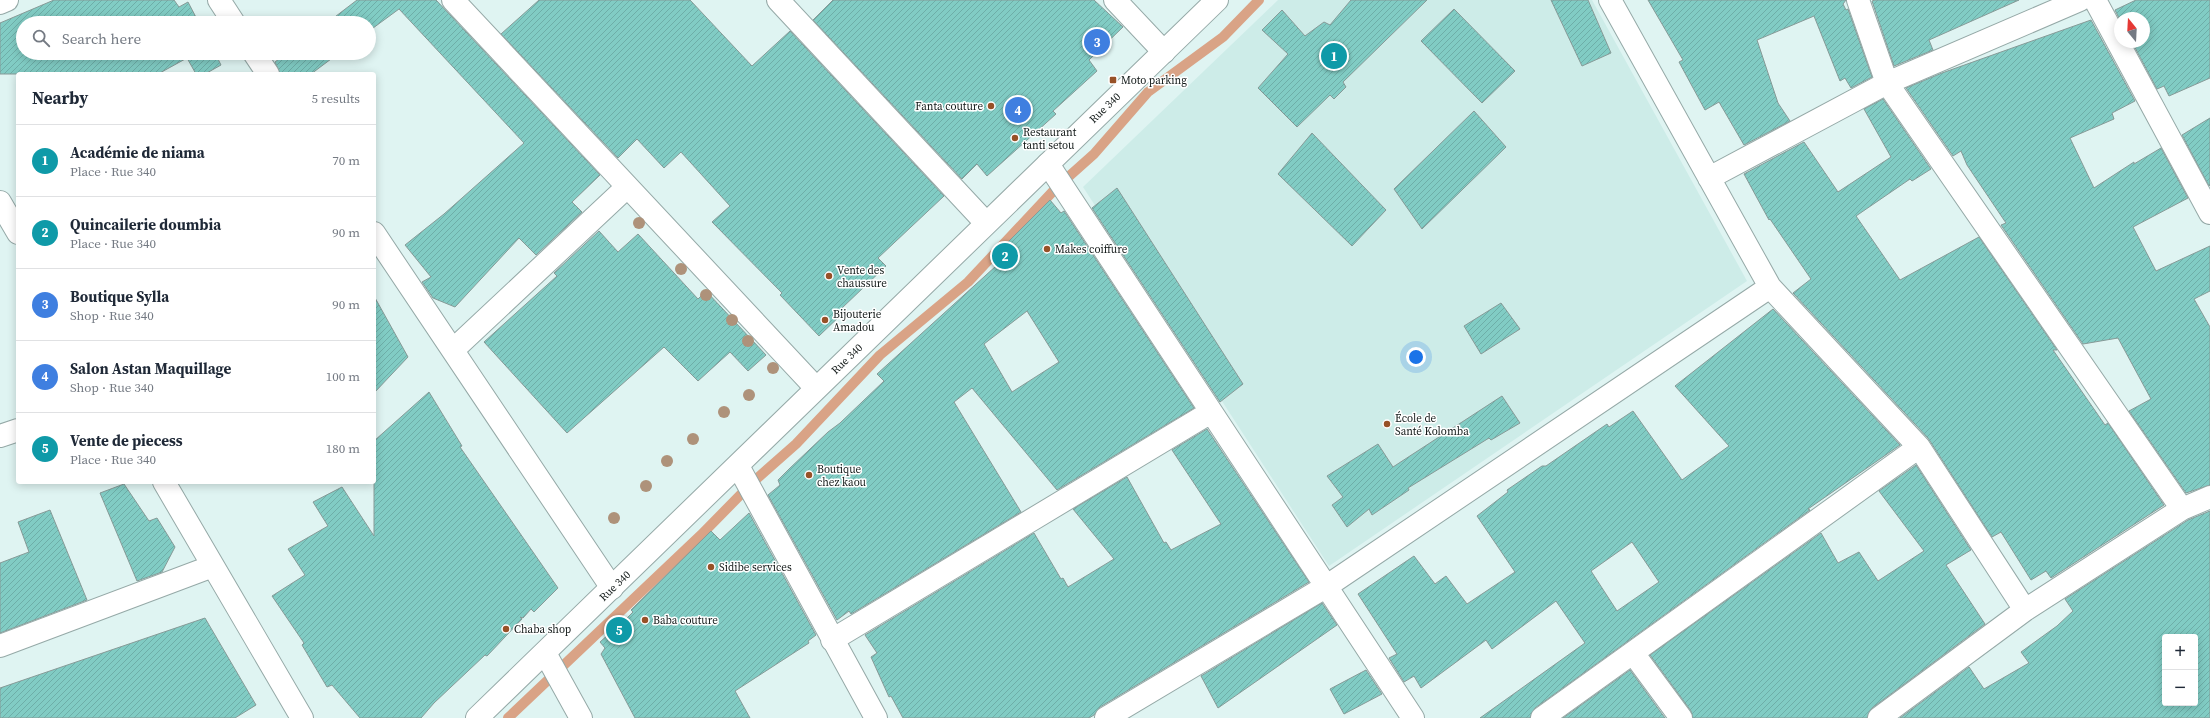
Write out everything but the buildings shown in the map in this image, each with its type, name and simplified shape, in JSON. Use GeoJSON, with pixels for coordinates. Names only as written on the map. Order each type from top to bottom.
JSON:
{"type":"FeatureCollection","features":[{"type":"Feature","properties":{"kind":"street"},"geometry":{"type":"LineString","coordinates":[[0,2],[6,0]]}},
{"type":"Feature","properties":{"kind":"street"},"geometry":{"type":"LineString","coordinates":[[218,0],[229,16]]}},
{"type":"Feature","properties":{"kind":"street"},"geometry":{"type":"LineString","coordinates":[[453,0],[816,388]]}},
{"type":"Feature","properties":{"kind":"street"},"geometry":{"type":"LineString","coordinates":[[778,0],[986,223]]}},
{"type":"Feature","properties":{"kind":"street"},"geometry":{"type":"LineString","coordinates":[[1115,0],[1164,52]]}},
{"type":"Feature","properties":{"kind":"street","name":"Rue 340"},"geometry":{"type":"LineString","coordinates":[[477,718],[546,653],[816,388],[1217,0]]}},
{"type":"Feature","properties":{"kind":"street"},"geometry":{"type":"LineString","coordinates":[[1610,0],[1770,287],[1919,447],[2025,610]]}},
{"type":"Feature","properties":{"kind":"street"},"geometry":{"type":"LineString","coordinates":[[1858,0],[1887,82],[2182,509]]}},
{"type":"Feature","properties":{"kind":"street"},"geometry":{"type":"LineString","coordinates":[[1709,178],[1887,82],[2080,0]]}},
{"type":"Feature","properties":{"kind":"street"},"geometry":{"type":"LineString","coordinates":[[2095,0],[2210,213]]}},
{"type":"Feature","properties":{"kind":"street"},"geometry":{"type":"LineString","coordinates":[[259,60],[267,72]]}},
{"type":"Feature","properties":{"kind":"street"},"geometry":{"type":"LineString","coordinates":[[1048,164],[1413,718]]}},
{"type":"Feature","properties":{"kind":"street"},"geometry":{"type":"LineString","coordinates":[[452,350],[627,187]]}},
{"type":"Feature","properties":{"kind":"street"},"geometry":{"type":"LineString","coordinates":[[0,202],[16,230]]}},
{"type":"Feature","properties":{"kind":"street"},"geometry":{"type":"LineString","coordinates":[[376,235],[612,588]]}},
{"type":"Feature","properties":{"kind":"street"},"geometry":{"type":"LineString","coordinates":[[1106,718],[1327,586],[1770,287]]}},
{"type":"Feature","properties":{"kind":"street"},"geometry":{"type":"LineString","coordinates":[[832,640],[1211,412]]}},
{"type":"Feature","properties":{"kind":"street"},"geometry":{"type":"LineString","coordinates":[[0,436],[16,431]]}},
{"type":"Feature","properties":{"kind":"street"},"geometry":{"type":"LineString","coordinates":[[1542,718],[1919,447]]}},
{"type":"Feature","properties":{"kind":"street"},"geometry":{"type":"LineString","coordinates":[[738,466],[876,718]]}},
{"type":"Feature","properties":{"kind":"street"},"geometry":{"type":"LineString","coordinates":[[165,484],[302,718]]}},
{"type":"Feature","properties":{"kind":"street"},"geometry":{"type":"LineString","coordinates":[[1879,718],[2025,610],[2182,509],[2210,498]]}},
{"type":"Feature","properties":{"kind":"street"},"geometry":{"type":"LineString","coordinates":[[0,646],[213,566]]}},
{"type":"Feature","properties":{"kind":"street"},"geometry":{"type":"LineString","coordinates":[[546,653],[581,718]]}},
{"type":"Feature","properties":{"kind":"street"},"geometry":{"type":"LineString","coordinates":[[1633,653],[1681,718]]}},
{"type":"Feature","properties":{"kind":"shaded area","name":"École de Santé Kolomba"},"geometry":{"type":"Polygon","coordinates":[[[1278,0],[1592,0],[1747,281],[1329,566],[1083,187],[1278,0]]]}},
{"type":"Feature","properties":{"kind":"waterway"},"geometry":{"type":"LineString","coordinates":[[508,718],[701,535],[753,482],[796,444],[880,355],[968,282],[1057,187],[1094,154],[1148,92],[1223,37],[1259,0]]}},
{"type":"Feature","properties":{"kind":"place","name":"Boutique Sylla"},"geometry":{"type":"Point","coordinates":[1097,42]}},
{"type":"Feature","properties":{"kind":"place","name":"Académie de niama"},"geometry":{"type":"Point","coordinates":[1334,56]}},
{"type":"Feature","properties":{"kind":"place","name":"Moto parking"},"geometry":{"type":"Point","coordinates":[1113,80]}},
{"type":"Feature","properties":{"kind":"place","name":"Fanta couture"},"geometry":{"type":"Point","coordinates":[991,106]}},
{"type":"Feature","properties":{"kind":"place","name":"Salon Astan Maquillage"},"geometry":{"type":"Point","coordinates":[1018,110]}},
{"type":"Feature","properties":{"kind":"place","name":"Restaurant tanti setou"},"geometry":{"type":"Point","coordinates":[1015,138]}},
{"type":"Feature","properties":{"kind":"place","name":"Makes coiffure"},"geometry":{"type":"Point","coordinates":[1047,249]}},
{"type":"Feature","properties":{"kind":"place","name":"Quincailerie doumbia"},"geometry":{"type":"Point","coordinates":[1005,256]}},
{"type":"Feature","properties":{"kind":"place","name":"Vente des chaussure"},"geometry":{"type":"Point","coordinates":[829,276]}},
{"type":"Feature","properties":{"kind":"place","name":"Bijouterie Amadou"},"geometry":{"type":"Point","coordinates":[825,320]}},
{"type":"Feature","properties":{"kind":"place","name":"École de Santé Kolomba"},"geometry":{"type":"Point","coordinates":[1387,424]}},
{"type":"Feature","properties":{"kind":"place","name":"Boutique chez kaou"},"geometry":{"type":"Point","coordinates":[809,475]}},
{"type":"Feature","properties":{"kind":"place","name":"Sidibe services"},"geometry":{"type":"Point","coordinates":[711,567]}},
{"type":"Feature","properties":{"kind":"place","name":"Baba couture"},"geometry":{"type":"Point","coordinates":[645,620]}},
{"type":"Feature","properties":{"kind":"place","name":"Chaba shop"},"geometry":{"type":"Point","coordinates":[506,629]}},
{"type":"Feature","properties":{"kind":"place","name":"Vente de piecess"},"geometry":{"type":"Point","coordinates":[619,630]}}]}
